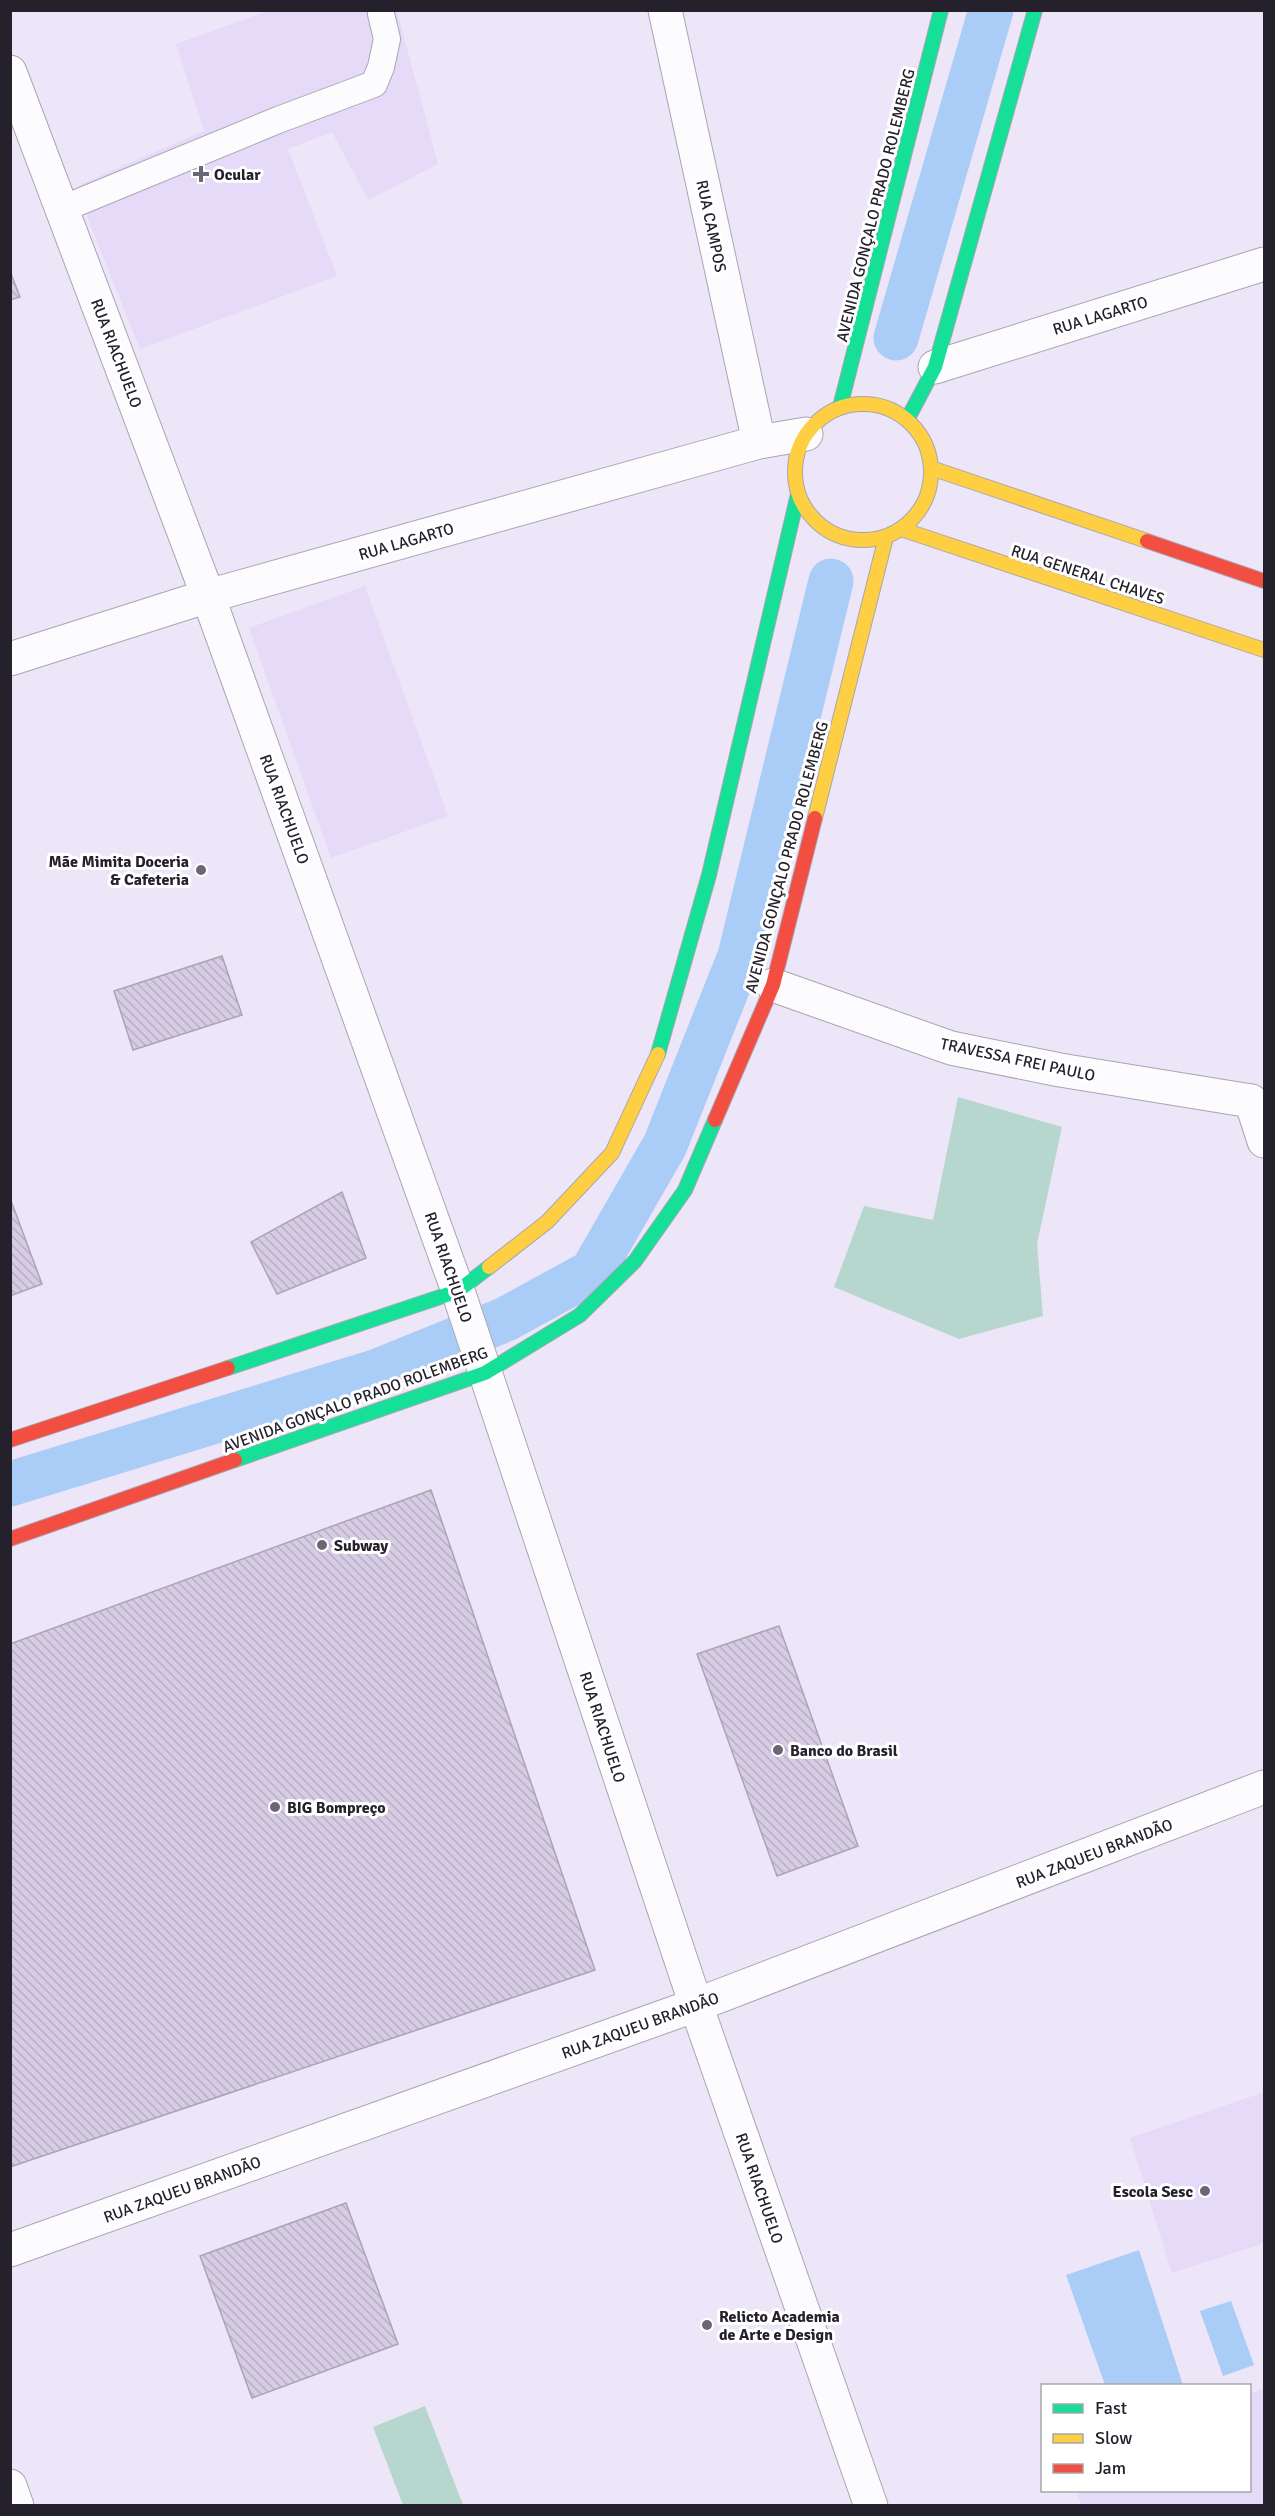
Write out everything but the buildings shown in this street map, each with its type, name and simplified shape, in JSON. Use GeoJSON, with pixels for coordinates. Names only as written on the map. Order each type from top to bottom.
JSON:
{"type":"FeatureCollection","features":[{"type":"Feature","properties":{"kind":"street","name":"RUA CAMPOS"},"geometry":{"type":"LineString","coordinates":[[665,10],[759,442]]}},
{"type":"Feature","properties":{"kind":"street","name":"AVENIDA GONÇALO PRADO ROLEMBERG"},"geometry":{"type":"LineString","coordinates":[[840,407],[941,10]]}},
{"type":"Feature","properties":{"kind":"street"},"geometry":{"type":"LineString","coordinates":[[907,420],[935,367],[1035,10]]}},
{"type":"Feature","properties":{"kind":"street","name":"RUA RIACHUELO"},"geometry":{"type":"LineString","coordinates":[[10,72],[208,596],[462,1302],[696,2005],[871,2505]]}},
{"type":"Feature","properties":{"kind":"street","name":"RUA LAGARTO"},"geometry":{"type":"LineString","coordinates":[[935,367],[1264,264]]}},
{"type":"Feature","properties":{"kind":"street"},"geometry":{"type":"LineString","coordinates":[[10,1440],[462,1302],[547,1222],[612,1153],[655,1064],[709,875],[798,494],[795,463],[806,434],[820,418],[840,407],[875,405],[907,420],[924,441],[931,468],[924,503],[901,530],[886,537],[859,541],[833,534],[811,518],[798,494]]}},
{"type":"Feature","properties":{"kind":"street","name":"RUA LAGARTO"},"geometry":{"type":"LineString","coordinates":[[10,659],[208,596],[759,442],[806,434]]}},
{"type":"Feature","properties":{"kind":"street"},"geometry":{"type":"LineString","coordinates":[[931,468],[1264,581]]}},
{"type":"Feature","properties":{"kind":"street","name":"RUA GENERAL CHAVES"},"geometry":{"type":"LineString","coordinates":[[901,530],[1264,650]]}},
{"type":"Feature","properties":{"kind":"street","name":"AVENIDA GONÇALO PRADO ROLEMBERG"},"geometry":{"type":"LineString","coordinates":[[10,1539],[482,1365],[580,1315],[635,1261],[685,1190],[773,985],[886,537]]}},
{"type":"Feature","properties":{"kind":"street","name":"TRAVESSA FREI PAULO"},"geometry":{"type":"LineString","coordinates":[[773,985],[951,1048],[1060,1070],[1258,1094]]}},
{"type":"Feature","properties":{"kind":"street"},"geometry":{"type":"LineString","coordinates":[[1258,1094],[1264,1141]]}},
{"type":"Feature","properties":{"kind":"street","name":"RUA ZAQUEU BRANDÃO"},"geometry":{"type":"LineString","coordinates":[[10,2250],[696,2005],[1264,1787]]}},
{"type":"Feature","properties":{"kind":"street"},"geometry":{"type":"LineString","coordinates":[[10,2486],[17,2505]]}},
{"type":"Feature","properties":{"kind":"lane"},"geometry":{"type":"LineString","coordinates":[[62,209],[278,120],[374,84],[381,67],[387,39],[381,14]]}},
{"type":"Feature","properties":{"kind":"shaded area","name":"Ocular"},"geometry":{"type":"Polygon","coordinates":[[[268,11],[397,11],[438,164],[368,200],[332,132],[288,149],[337,276],[140,349],[88,219],[81,184],[204,131],[176,44],[268,11]]]}},
{"type":"Feature","properties":{"kind":"shaded area"},"geometry":{"type":"Polygon","coordinates":[[[365,586],[448,816],[331,858],[249,628],[365,586]]]}},
{"type":"Feature","properties":{"kind":"shaded area","name":"Escola Sesc"},"geometry":{"type":"Polygon","coordinates":[[[1264,2092],[1264,2243],[1172,2273],[1130,2138],[1264,2092]]]}},
{"type":"Feature","properties":{"kind":"shaded area"},"geometry":{"type":"Polygon","coordinates":[[[1264,2388],[1264,2505],[1081,2505],[1076,2492],[1251,2492],[1251,2394],[1264,2388]]]}},
{"type":"Feature","properties":{"kind":"green space"},"geometry":{"type":"Polygon","coordinates":[[[958,1097],[1062,1127],[1037,1244],[1043,1316],[959,1339],[834,1287],[864,1206],[933,1220],[958,1097]]]}},
{"type":"Feature","properties":{"kind":"green space"},"geometry":{"type":"Polygon","coordinates":[[[425,2406],[463,2505],[403,2505],[373,2427],[425,2406]]]}},
{"type":"Feature","properties":{"kind":"water"},"geometry":{"type":"Polygon","coordinates":[[[1139,2250],[1183,2384],[1105,2384],[1066,2275],[1139,2250]]]}},
{"type":"Feature","properties":{"kind":"water"},"geometry":{"type":"Polygon","coordinates":[[[1231,2301],[1254,2365],[1223,2376],[1200,2311],[1231,2301]]]}},
{"type":"Feature","properties":{"kind":"waterway"},"geometry":{"type":"LineString","coordinates":[[896,338],[991,10]]}},
{"type":"Feature","properties":{"kind":"waterway"},"geometry":{"type":"LineString","coordinates":[[10,1484],[375,1372],[506,1319],[592,1272],[665,1145],[740,956],[831,581]]}},
{"type":"Feature","properties":{"kind":"traffic: fast"},"geometry":{"type":"LineString","coordinates":[[840,407],[941,10]]}},
{"type":"Feature","properties":{"kind":"traffic: fast"},"geometry":{"type":"LineString","coordinates":[[907,420],[935,367],[1035,10]]}},
{"type":"Feature","properties":{"kind":"traffic: fast"},"geometry":{"type":"LineString","coordinates":[[658,1054],[709,875],[798,494]]}},
{"type":"Feature","properties":{"kind":"traffic: fast"},"geometry":{"type":"LineString","coordinates":[[235,1460],[485,1373],[580,1315],[635,1261],[685,1190],[715,1120]]}},
{"type":"Feature","properties":{"kind":"traffic: fast"},"geometry":{"type":"LineString","coordinates":[[228,1368],[458,1291],[489,1267]]}},
{"type":"Feature","properties":{"kind":"traffic: slow"},"geometry":{"type":"LineString","coordinates":[[863,404],[889,410],[911,424],[925,446],[931,472],[925,498],[911,520],[889,534],[863,540],[837,534],[815,520],[801,498],[795,472],[801,446],[815,424],[837,410],[863,404]]}},
{"type":"Feature","properties":{"kind":"traffic: slow"},"geometry":{"type":"LineString","coordinates":[[931,468],[1147,541]]}},
{"type":"Feature","properties":{"kind":"traffic: slow"},"geometry":{"type":"LineString","coordinates":[[901,529],[1264,650]]}},
{"type":"Feature","properties":{"kind":"traffic: slow"},"geometry":{"type":"LineString","coordinates":[[815,818],[886,537]]}},
{"type":"Feature","properties":{"kind":"traffic: slow"},"geometry":{"type":"LineString","coordinates":[[489,1267],[547,1222],[612,1153],[658,1054]]}},
{"type":"Feature","properties":{"kind":"traffic: jam"},"geometry":{"type":"LineString","coordinates":[[1147,541],[1264,581]]}},
{"type":"Feature","properties":{"kind":"traffic: jam"},"geometry":{"type":"LineString","coordinates":[[715,1120],[773,985],[815,818]]}},
{"type":"Feature","properties":{"kind":"traffic: jam"},"geometry":{"type":"LineString","coordinates":[[10,1440],[228,1368]]}},
{"type":"Feature","properties":{"kind":"traffic: jam"},"geometry":{"type":"LineString","coordinates":[[10,1539],[235,1460]]}},
{"type":"Feature","properties":{"kind":"place","name":"Ocular"},"geometry":{"type":"Point","coordinates":[201,174]}},
{"type":"Feature","properties":{"kind":"place","name":"Mãe Mimita Doceria & Cafeteria"},"geometry":{"type":"Point","coordinates":[201,870]}},
{"type":"Feature","properties":{"kind":"place","name":"Subway"},"geometry":{"type":"Point","coordinates":[322,1545]}},
{"type":"Feature","properties":{"kind":"place","name":"Banco do Brasil"},"geometry":{"type":"Point","coordinates":[778,1750]}},
{"type":"Feature","properties":{"kind":"place","name":"BIG Bompreço"},"geometry":{"type":"Point","coordinates":[275,1807]}},
{"type":"Feature","properties":{"kind":"place","name":"Escola Sesc"},"geometry":{"type":"Point","coordinates":[1205,2191]}},
{"type":"Feature","properties":{"kind":"place","name":"Relicto Academia de Arte e Design"},"geometry":{"type":"Point","coordinates":[707,2325]}}]}
